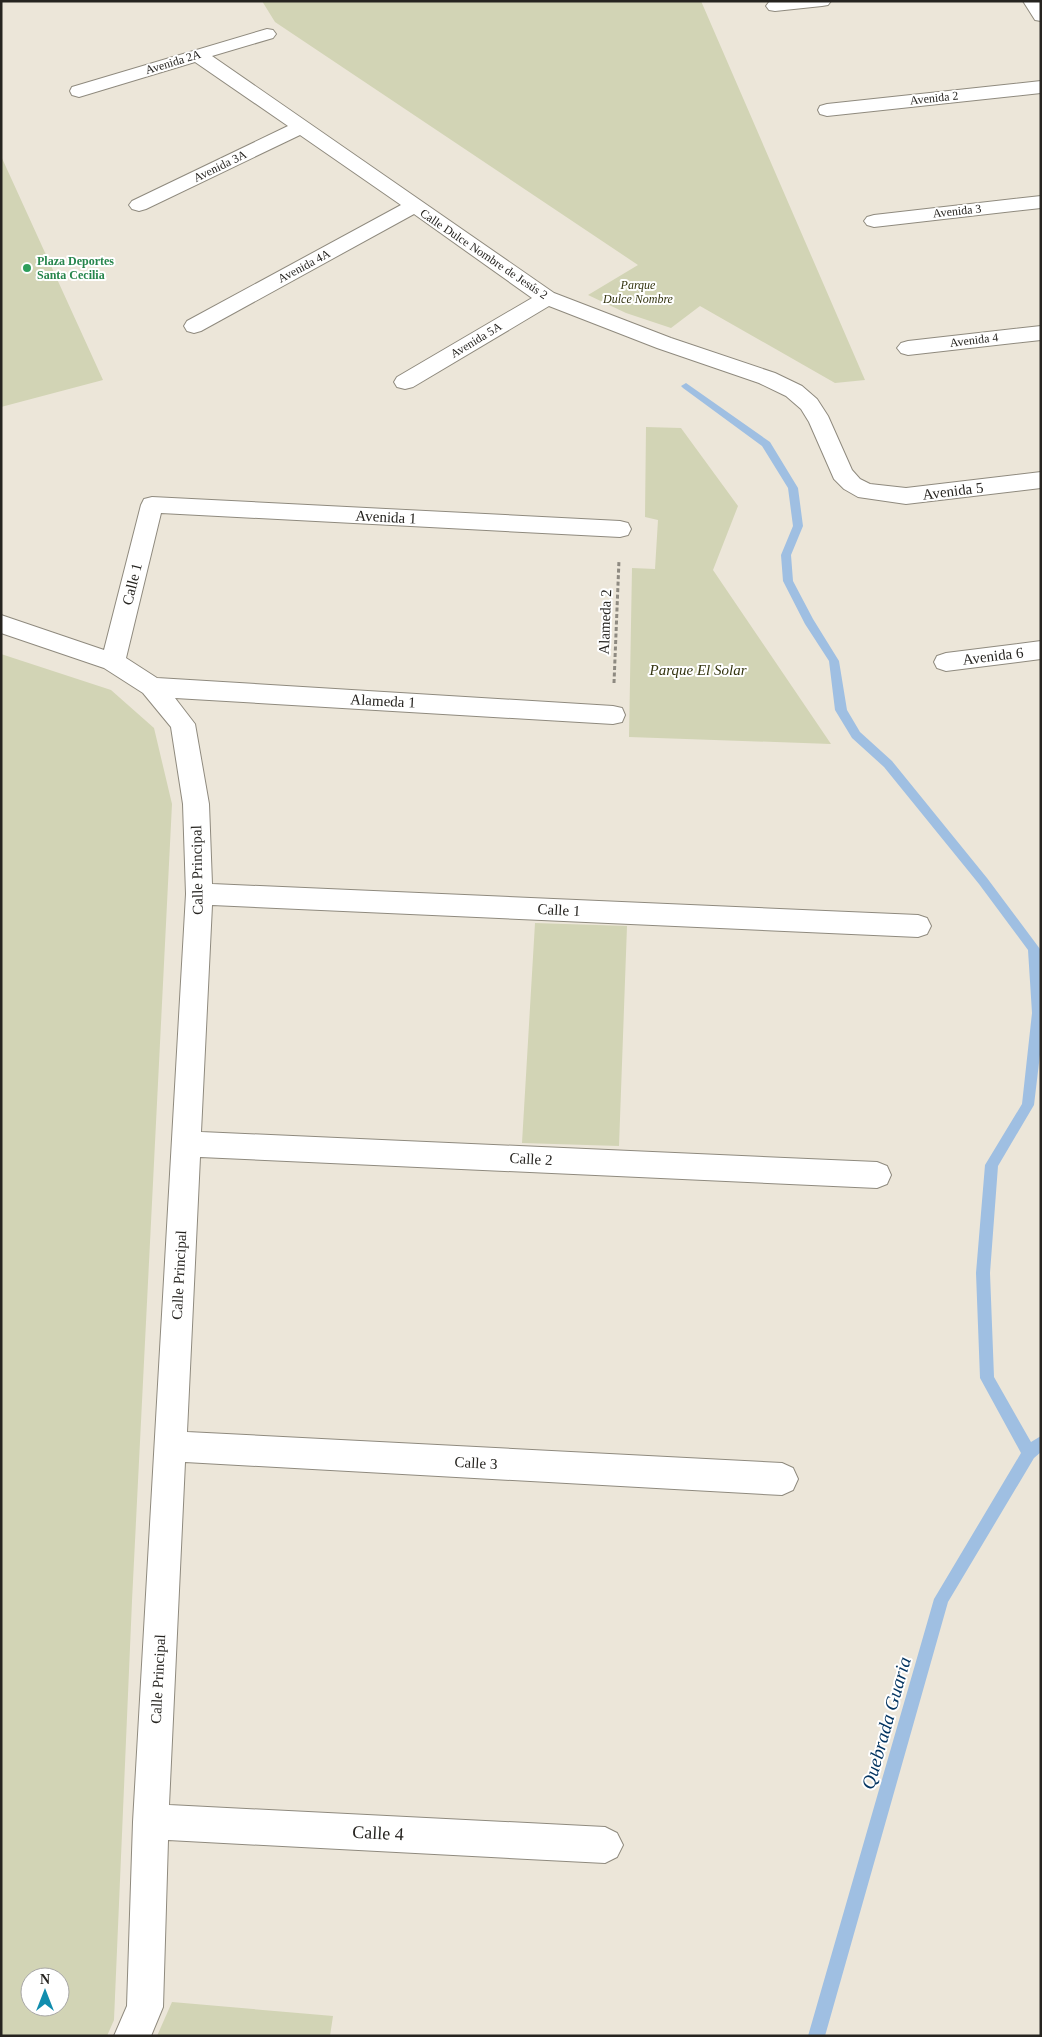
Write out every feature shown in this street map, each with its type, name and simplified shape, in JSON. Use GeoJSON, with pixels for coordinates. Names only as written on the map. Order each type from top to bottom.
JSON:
{"type":"FeatureCollection","features":[{"type":"Feature","properties":{"kind":"street"},"geometry":{"type":"LineString","coordinates":[[775,6],[822,1]]}},
{"type":"Feature","properties":{"kind":"street"},"geometry":{"type":"LineString","coordinates":[[1032,1],[1041,16]]}},
{"type":"Feature","properties":{"kind":"street","name":"Avenida 2A"},"geometry":{"type":"LineString","coordinates":[[79,91],[267,34]]}},
{"type":"Feature","properties":{"kind":"street","name":"Calle Dulce Nombre de Jesús 2"},"geometry":{"type":"LineString","coordinates":[[198,55],[547,298],[664,343],[767,378],[794,391],[809,404],[820,421],[842,474],[852,484],[866,491]]}},
{"type":"Feature","properties":{"kind":"street","name":"Avenida 2"},"geometry":{"type":"LineString","coordinates":[[827,110],[1041,87]]}},
{"type":"Feature","properties":{"kind":"street","name":"Avenida 3A"},"geometry":{"type":"LineString","coordinates":[[139,205],[301,126]]}},
{"type":"Feature","properties":{"kind":"street","name":"Avenida 3"},"geometry":{"type":"LineString","coordinates":[[874,221],[1041,202]]}},
{"type":"Feature","properties":{"kind":"street","name":"Avenida 4A"},"geometry":{"type":"LineString","coordinates":[[194,326],[414,206]]}},
{"type":"Feature","properties":{"kind":"street","name":"Avenida 5A"},"geometry":{"type":"LineString","coordinates":[[405,382],[547,298]]}},
{"type":"Feature","properties":{"kind":"street","name":"Avenida 4"},"geometry":{"type":"LineString","coordinates":[[908,348],[1041,333]]}},
{"type":"Feature","properties":{"kind":"street"},"geometry":{"type":"LineString","coordinates":[[1008,336],[1030,342],[1041,348]]}},
{"type":"Feature","properties":{"kind":"street","name":"Avenida 5"},"geometry":{"type":"LineString","coordinates":[[866,491],[906,496],[1041,480]]}},
{"type":"Feature","properties":{"kind":"street","name":"Avenida 1"},"geometry":{"type":"LineString","coordinates":[[152,505],[620,529]]}},
{"type":"Feature","properties":{"kind":"street","name":"Calle 1"},"geometry":{"type":"LineString","coordinates":[[113,662],[152,505]]}},
{"type":"Feature","properties":{"kind":"street","name":"Calle Principal"},"geometry":{"type":"LineString","coordinates":[[1,624],[113,662],[152,687],[183,724],[196,804],[199,894],[151,1822],[145,2006],[132,2036]]}},
{"type":"Feature","properties":{"kind":"street","name":"Avenida 6"},"geometry":{"type":"LineString","coordinates":[[946,662],[1041,650]]}},
{"type":"Feature","properties":{"kind":"street","name":"Alameda 1"},"geometry":{"type":"LineString","coordinates":[[152,687],[613,715]]}},
{"type":"Feature","properties":{"kind":"street","name":"Calle 1"},"geometry":{"type":"LineString","coordinates":[[199,894],[918,926]]}},
{"type":"Feature","properties":{"kind":"street","name":"Calle 2"},"geometry":{"type":"LineString","coordinates":[[185,1144],[877,1175]]}},
{"type":"Feature","properties":{"kind":"street","name":"Calle 3"},"geometry":{"type":"LineString","coordinates":[[170,1446],[782,1479]]}},
{"type":"Feature","properties":{"kind":"street","name":"Calle 4"},"geometry":{"type":"LineString","coordinates":[[151,1822],[605,1845]]}},
{"type":"Feature","properties":{"kind":"path","name":"Alameda 2"},"geometry":{"type":"LineString","coordinates":[[613,715],[620,529]]}},
{"type":"Feature","properties":{"kind":"green space","name":"Parque Dulce Nombre"},"geometry":{"type":"Polygon","coordinates":[[[262,1],[701,1],[865,380],[835,383],[700,306],[671,328],[626,313],[588,295],[638,265],[275,22],[262,1]]]}},
{"type":"Feature","properties":{"kind":"green space","name":"Plaza Deportes Santa Cecilia"},"geometry":{"type":"Polygon","coordinates":[[[1,156],[103,380],[1,407],[1,156]]]}},
{"type":"Feature","properties":{"kind":"green space","name":"Parque El Solar"},"geometry":{"type":"Polygon","coordinates":[[[646,427],[681,428],[738,506],[713,570],[831,744],[629,737],[632,568],[655,569],[658,520],[645,517],[646,427]]]}},
{"type":"Feature","properties":{"kind":"green space"},"geometry":{"type":"Polygon","coordinates":[[[1,654],[111,690],[154,728],[172,804],[132,1601],[114,2020],[107,2036],[1,2036],[1,654]]]}},
{"type":"Feature","properties":{"kind":"green space"},"geometry":{"type":"Polygon","coordinates":[[[535,923],[627,926],[619,1146],[522,1143],[535,923]]]}},
{"type":"Feature","properties":{"kind":"green space"},"geometry":{"type":"Polygon","coordinates":[[[172,2002],[333,2016],[330,2036],[157,2036],[172,2002]]]}},
{"type":"Feature","properties":{"kind":"waterway"},"geometry":{"type":"LineString","coordinates":[[686,386],[766,444],[793,488],[798,526],[786,555],[788,581],[809,621],[834,661],[841,710],[856,735],[888,764],[983,881],[1034,949],[1038,1013],[1028,1105],[992,1165],[983,1273],[987,1378],[1029,1453]]}},
{"type":"Feature","properties":{"kind":"waterway","name":"Quebrada Guaria"},"geometry":{"type":"LineString","coordinates":[[1029,1453],[1041,1443]]}},
{"type":"Feature","properties":{"kind":"waterway","name":"Quebrada Guaria"},"geometry":{"type":"LineString","coordinates":[[816,2036],[941,1599],[1029,1453]]}},
{"type":"Feature","properties":{"kind":"place","name":"Plaza Deportes Santa Cecilia"},"geometry":{"type":"Point","coordinates":[27,268]}}]}
